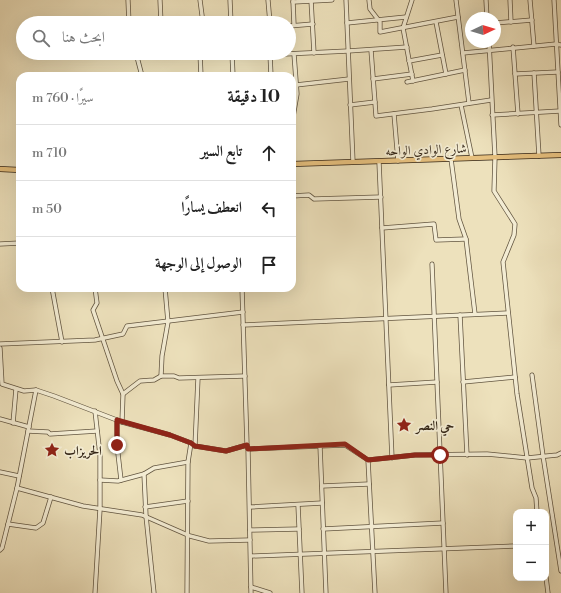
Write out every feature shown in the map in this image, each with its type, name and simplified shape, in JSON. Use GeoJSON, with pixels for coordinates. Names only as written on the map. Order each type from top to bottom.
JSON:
{"type":"FeatureCollection","features":[{"type":"Feature","properties":{"kind":"main road","name":"شارع الوادي الواحه"},"geometry":{"type":"LineString","coordinates":[[296,164],[561,155]]}},
{"type":"Feature","properties":{"kind":"main road"},"geometry":{"type":"LineString","coordinates":[[0,169],[16,170]]}},
{"type":"Feature","properties":{"kind":"street"},"geometry":{"type":"LineString","coordinates":[[128,0],[129,16]]}},
{"type":"Feature","properties":{"kind":"street"},"geometry":{"type":"LineString","coordinates":[[160,0],[161,16]]}},
{"type":"Feature","properties":{"kind":"street"},"geometry":{"type":"LineString","coordinates":[[200,0],[201,16]]}},
{"type":"Feature","properties":{"kind":"street"},"geometry":{"type":"LineString","coordinates":[[230,0],[231,16]]}},
{"type":"Feature","properties":{"kind":"street"},"geometry":{"type":"LineString","coordinates":[[268,0],[269,16]]}},
{"type":"Feature","properties":{"kind":"street"},"geometry":{"type":"LineString","coordinates":[[311,0],[314,53]]}},
{"type":"Feature","properties":{"kind":"street"},"geometry":{"type":"LineString","coordinates":[[294,16],[293,1],[332,0]]}},
{"type":"Feature","properties":{"kind":"street"},"geometry":{"type":"LineString","coordinates":[[346,0],[353,162]]}},
{"type":"Feature","properties":{"kind":"street"},"geometry":{"type":"LineString","coordinates":[[369,0],[370,9],[380,22],[380,32],[458,17]]}},
{"type":"Feature","properties":{"kind":"street"},"geometry":{"type":"LineString","coordinates":[[412,0],[403,28],[413,81]]}},
{"type":"Feature","properties":{"kind":"street"},"geometry":{"type":"LineString","coordinates":[[456,0],[469,103]]}},
{"type":"Feature","properties":{"kind":"street"},"geometry":{"type":"LineString","coordinates":[[486,0],[487,12]]}},
{"type":"Feature","properties":{"kind":"street"},"geometry":{"type":"LineString","coordinates":[[510,0],[511,22]]}},
{"type":"Feature","properties":{"kind":"street"},"geometry":{"type":"LineString","coordinates":[[530,0],[534,46]]}},
{"type":"Feature","properties":{"kind":"street"},"geometry":{"type":"LineString","coordinates":[[554,0],[561,125]]}},
{"type":"Feature","properties":{"kind":"street"},"geometry":{"type":"LineString","coordinates":[[347,23],[406,17]]}},
{"type":"Feature","properties":{"kind":"street"},"geometry":{"type":"LineString","coordinates":[[555,18],[561,18]]}},
{"type":"Feature","properties":{"kind":"street"},"geometry":{"type":"LineString","coordinates":[[501,23],[532,20]]}},
{"type":"Feature","properties":{"kind":"street"},"geometry":{"type":"LineString","coordinates":[[436,22],[446,74]]}},
{"type":"Feature","properties":{"kind":"street"},"geometry":{"type":"LineString","coordinates":[[296,26],[313,24]]}},
{"type":"Feature","properties":{"kind":"street"},"geometry":{"type":"LineString","coordinates":[[463,52],[513,47],[556,44],[561,45]]}},
{"type":"Feature","properties":{"kind":"street"},"geometry":{"type":"LineString","coordinates":[[296,54],[348,52],[407,47]]}},
{"type":"Feature","properties":{"kind":"street"},"geometry":{"type":"LineString","coordinates":[[513,47],[518,114]]}},
{"type":"Feature","properties":{"kind":"street"},"geometry":{"type":"LineString","coordinates":[[489,49],[495,157],[494,190],[515,224],[514,235],[503,262],[515,378],[532,488],[536,498],[538,509]]}},
{"type":"Feature","properties":{"kind":"street"},"geometry":{"type":"LineString","coordinates":[[371,50],[376,116],[491,100]]}},
{"type":"Feature","properties":{"kind":"street"},"geometry":{"type":"LineString","coordinates":[[410,61],[442,55]]}},
{"type":"Feature","properties":{"kind":"street"},"geometry":{"type":"LineString","coordinates":[[138,60],[141,72]]}},
{"type":"Feature","properties":{"kind":"street"},"geometry":{"type":"LineString","coordinates":[[200,60],[201,72]]}},
{"type":"Feature","properties":{"kind":"street"},"geometry":{"type":"LineString","coordinates":[[232,60],[233,72]]}},
{"type":"Feature","properties":{"kind":"street"},"geometry":{"type":"LineString","coordinates":[[270,60],[271,72]]}},
{"type":"Feature","properties":{"kind":"street"},"geometry":{"type":"LineString","coordinates":[[294,60],[295,72]]}},
{"type":"Feature","properties":{"kind":"street"},"geometry":{"type":"LineString","coordinates":[[407,82],[465,70]]}},
{"type":"Feature","properties":{"kind":"street"},"geometry":{"type":"LineString","coordinates":[[515,74],[558,72]]}},
{"type":"Feature","properties":{"kind":"street"},"geometry":{"type":"LineString","coordinates":[[534,73],[539,156]]}},
{"type":"Feature","properties":{"kind":"street"},"geometry":{"type":"LineString","coordinates":[[373,79],[412,74]]}},
{"type":"Feature","properties":{"kind":"street"},"geometry":{"type":"LineString","coordinates":[[296,100],[296,85],[349,79]]}},
{"type":"Feature","properties":{"kind":"street"},"geometry":{"type":"LineString","coordinates":[[350,105],[375,102]]}},
{"type":"Feature","properties":{"kind":"street"},"geometry":{"type":"LineString","coordinates":[[461,105],[472,158]]}},
{"type":"Feature","properties":{"kind":"street"},"geometry":{"type":"LineString","coordinates":[[492,115],[560,111]]}},
{"type":"Feature","properties":{"kind":"street"},"geometry":{"type":"LineString","coordinates":[[394,114],[398,161]]}},
{"type":"Feature","properties":{"kind":"street"},"geometry":{"type":"LineString","coordinates":[[452,159],[459,219],[466,239],[475,314]]}},
{"type":"Feature","properties":{"kind":"street"},"geometry":{"type":"LineString","coordinates":[[379,162],[392,458]]}},
{"type":"Feature","properties":{"kind":"street"},"geometry":{"type":"LineString","coordinates":[[296,196],[309,195],[314,199],[381,197]]}},
{"type":"Feature","properties":{"kind":"street"},"geometry":{"type":"LineString","coordinates":[[382,228],[434,224],[436,240],[466,239]]}},
{"type":"Feature","properties":{"kind":"street"},"geometry":{"type":"LineString","coordinates":[[0,244],[16,243]]}},
{"type":"Feature","properties":{"kind":"street"},"geometry":{"type":"LineString","coordinates":[[432,264],[446,593]]}},
{"type":"Feature","properties":{"kind":"street"},"geometry":{"type":"LineString","coordinates":[[53,292],[62,342]]}},
{"type":"Feature","properties":{"kind":"street"},"geometry":{"type":"LineString","coordinates":[[96,292],[97,303],[93,310],[117,381],[123,394],[122,422]]}},
{"type":"Feature","properties":{"kind":"street"},"geometry":{"type":"LineString","coordinates":[[161,376],[162,356],[168,322],[165,292]]}},
{"type":"Feature","properties":{"kind":"street"},"geometry":{"type":"LineString","coordinates":[[242,292],[250,507],[251,593]]}},
{"type":"Feature","properties":{"kind":"street"},"geometry":{"type":"LineString","coordinates":[[0,344],[95,340],[123,334],[127,326],[243,312]]}},
{"type":"Feature","properties":{"kind":"street"},"geometry":{"type":"LineString","coordinates":[[243,325],[508,313]]}},
{"type":"Feature","properties":{"kind":"street"},"geometry":{"type":"LineString","coordinates":[[460,315],[466,455]]}},
{"type":"Feature","properties":{"kind":"street"},"geometry":{"type":"LineString","coordinates":[[0,348],[2,384],[24,391],[36,390],[122,422],[170,435],[195,446],[226,451],[248,447],[320,446],[345,444],[368,460],[415,455],[487,454],[527,458],[557,455],[561,453]]}},
{"type":"Feature","properties":{"kind":"street"},"geometry":{"type":"LineString","coordinates":[[532,375],[561,571]]}},
{"type":"Feature","properties":{"kind":"street"},"geometry":{"type":"LineString","coordinates":[[123,394],[140,381],[154,380],[161,376],[174,376],[179,378],[245,376]]}},
{"type":"Feature","properties":{"kind":"street"},"geometry":{"type":"LineString","coordinates":[[195,446],[198,378]]}},
{"type":"Feature","properties":{"kind":"street"},"geometry":{"type":"LineString","coordinates":[[463,382],[515,378]]}},
{"type":"Feature","properties":{"kind":"street"},"geometry":{"type":"LineString","coordinates":[[389,385],[437,382]]}},
{"type":"Feature","properties":{"kind":"street"},"geometry":{"type":"LineString","coordinates":[[13,423],[16,389]]}},
{"type":"Feature","properties":{"kind":"street"},"geometry":{"type":"LineString","coordinates":[[0,550],[2,548],[17,488],[36,390]]}},
{"type":"Feature","properties":{"kind":"street"},"geometry":{"type":"LineString","coordinates":[[95,411],[100,455],[100,509],[95,593]]}},
{"type":"Feature","properties":{"kind":"street"},"geometry":{"type":"LineString","coordinates":[[0,419],[28,429],[48,432],[50,434],[97,431]]}},
{"type":"Feature","properties":{"kind":"street"},"geometry":{"type":"LineString","coordinates":[[117,420],[117,445],[121,480]]}},
{"type":"Feature","properties":{"kind":"street"},"geometry":{"type":"LineString","coordinates":[[187,593],[188,462],[191,443]]}},
{"type":"Feature","properties":{"kind":"street"},"geometry":{"type":"LineString","coordinates":[[320,446],[326,593]]}},
{"type":"Feature","properties":{"kind":"street"},"geometry":{"type":"LineString","coordinates":[[368,460],[375,593]]}},
{"type":"Feature","properties":{"kind":"street"},"geometry":{"type":"LineString","coordinates":[[100,480],[121,480],[144,474],[154,468],[188,462]]}},
{"type":"Feature","properties":{"kind":"street"},"geometry":{"type":"LineString","coordinates":[[0,472],[19,476]]}},
{"type":"Feature","properties":{"kind":"street"},"geometry":{"type":"LineString","coordinates":[[144,474],[145,507],[154,593]]}},
{"type":"Feature","properties":{"kind":"street"},"geometry":{"type":"LineString","coordinates":[[322,486],[369,484]]}},
{"type":"Feature","properties":{"kind":"street"},"geometry":{"type":"LineString","coordinates":[[17,488],[83,506],[146,516],[188,535],[209,541],[250,540]]}},
{"type":"Feature","properties":{"kind":"street"},"geometry":{"type":"LineString","coordinates":[[8,524],[36,528],[43,524],[51,497]]}},
{"type":"Feature","properties":{"kind":"street"},"geometry":{"type":"LineString","coordinates":[[145,507],[188,501]]}},
{"type":"Feature","properties":{"kind":"street"},"geometry":{"type":"LineString","coordinates":[[250,507],[322,503]]}},
{"type":"Feature","properties":{"kind":"street"},"geometry":{"type":"LineString","coordinates":[[298,505],[302,593]]}},
{"type":"Feature","properties":{"kind":"street"},"geometry":{"type":"LineString","coordinates":[[323,529],[443,524]]}},
{"type":"Feature","properties":{"kind":"street"},"geometry":{"type":"LineString","coordinates":[[250,530],[299,529]]}},
{"type":"Feature","properties":{"kind":"street"},"geometry":{"type":"LineString","coordinates":[[250,556],[513,546]]}},
{"type":"Feature","properties":{"kind":"street"},"geometry":{"type":"LineString","coordinates":[[546,581],[548,593]]}},
{"type":"Feature","properties":{"kind":"street"},"geometry":{"type":"LineString","coordinates":[[251,587],[270,593]]}},
{"type":"Feature","properties":{"kind":"place","name":"حي النصر"},"geometry":{"type":"Point","coordinates":[404,425]}},
{"type":"Feature","properties":{"kind":"place","name":"الحريزاب"},"geometry":{"type":"Point","coordinates":[52,450]}},
{"type":"Feature","properties":{"kind":"route"},"geometry":{"type":"LineString","coordinates":[[117,445],[117,420],[170,435],[195,446],[226,451],[247,445],[248,449],[345,444],[368,460],[415,455],[440,455]]}}]}
